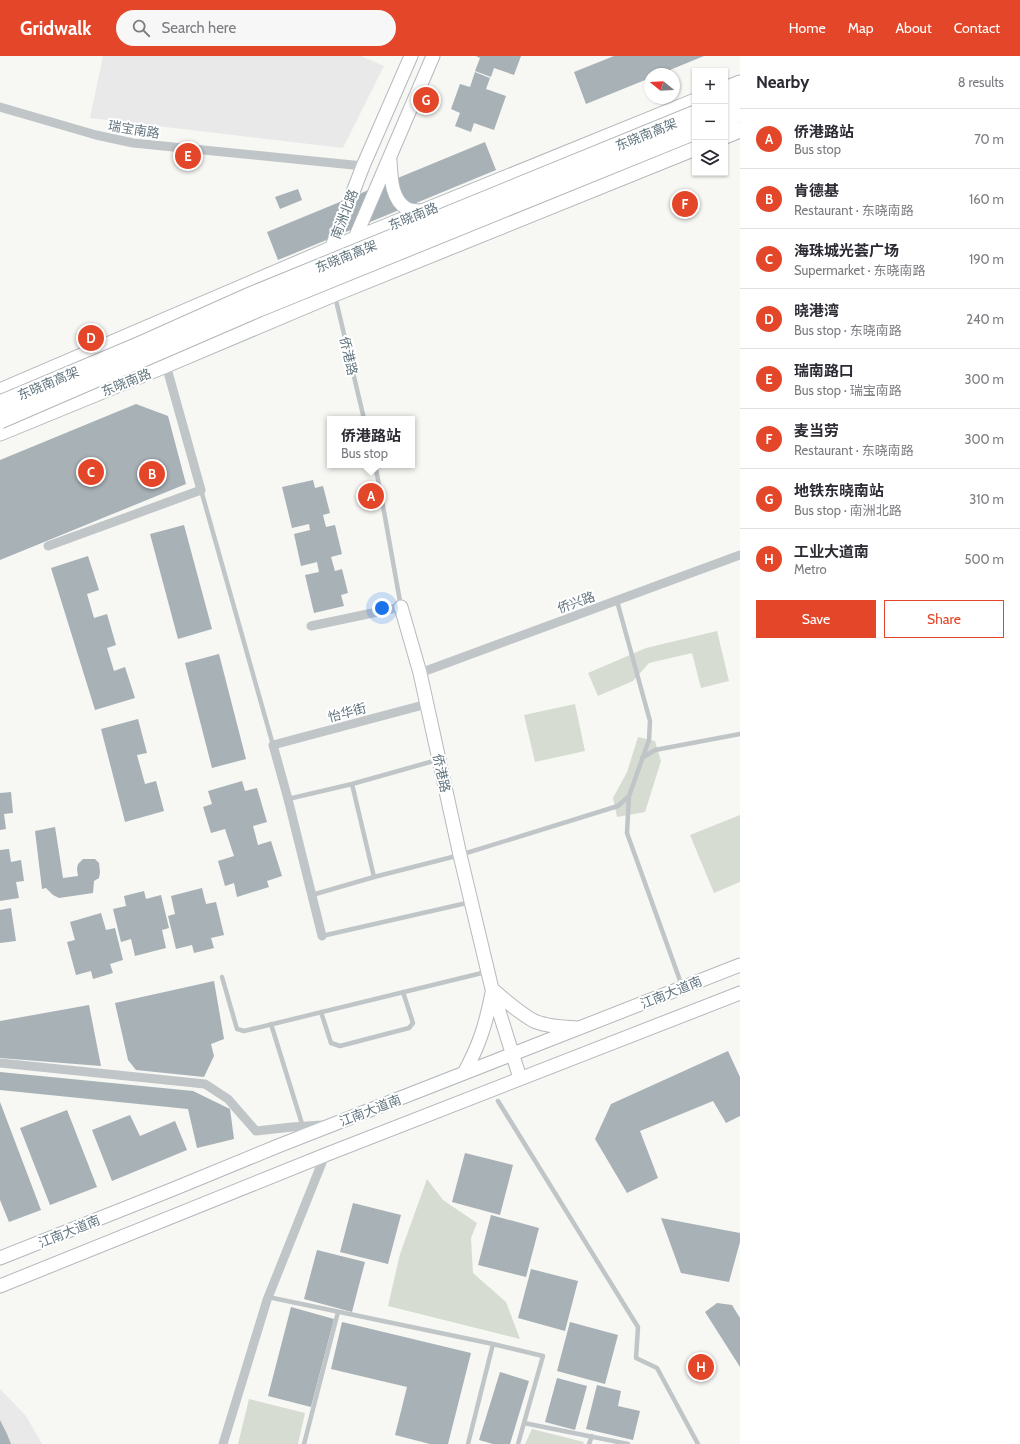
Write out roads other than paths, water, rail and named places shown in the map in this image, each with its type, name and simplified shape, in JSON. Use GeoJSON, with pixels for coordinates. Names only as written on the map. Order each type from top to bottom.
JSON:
{"type":"FeatureCollection","features":[{"type":"Feature","properties":{"kind":"highway"},"geometry":{"type":"LineString","coordinates":[[728,101],[740,96]]}},
{"type":"Feature","properties":{"kind":"highway"},"geometry":{"type":"LineString","coordinates":[[728,118],[740,113]]}},
{"type":"Feature","properties":{"kind":"highway","name":"东晓南高架"},"geometry":{"type":"LineString","coordinates":[[0,404],[138,346],[250,296],[692,115]]}},
{"type":"Feature","properties":{"kind":"highway","name":"东晓南高架"},"geometry":{"type":"LineString","coordinates":[[0,420],[259,308],[692,132]]}},
{"type":"Feature","properties":{"kind":"main road","name":"南洲北路"},"geometry":{"type":"LineString","coordinates":[[334,294],[330,249],[362,166],[411,56]]}},
{"type":"Feature","properties":{"kind":"main road","name":"南洲北路"},"geometry":{"type":"LineString","coordinates":[[334,294],[354,239],[375,194],[433,56]]}},
{"type":"Feature","properties":{"kind":"main road"},"geometry":{"type":"LineString","coordinates":[[728,88],[740,83]]}},
{"type":"Feature","properties":{"kind":"main road","name":"东晓南路"},"geometry":{"type":"LineString","coordinates":[[0,391],[330,249],[692,102]]}},
{"type":"Feature","properties":{"kind":"main road"},"geometry":{"type":"LineString","coordinates":[[728,135],[740,130]]}},
{"type":"Feature","properties":{"kind":"main road","name":"东晓南路"},"geometry":{"type":"LineString","coordinates":[[0,433],[334,294],[692,149]]}},
{"type":"Feature","properties":{"kind":"main road"},"geometry":{"type":"LineString","coordinates":[[390,158],[392,181],[395,193],[400,202],[406,208],[424,211]]}},
{"type":"Feature","properties":{"kind":"main road"},"geometry":{"type":"LineString","coordinates":[[354,187],[375,194]]}},
{"type":"Feature","properties":{"kind":"main road"},"geometry":{"type":"LineString","coordinates":[[448,201],[446,208],[448,219],[450,225],[461,242]]}},
{"type":"Feature","properties":{"kind":"main road","name":"侨港路"},"geometry":{"type":"LineString","coordinates":[[401,606],[420,673],[460,855],[492,989],[520,1078]]}},
{"type":"Feature","properties":{"kind":"main road","name":"江南大道南"},"geometry":{"type":"LineString","coordinates":[[0,1258],[332,1125],[740,965]]}},
{"type":"Feature","properties":{"kind":"main road"},"geometry":{"type":"LineString","coordinates":[[464,1073],[474,1055],[482,1035],[489,1010],[492,989],[534,1021],[547,1025],[580,1028]]}},
{"type":"Feature","properties":{"kind":"main road","name":"江南大道南"},"geometry":{"type":"LineString","coordinates":[[0,1286],[325,1155],[740,993]]}},
{"type":"Feature","properties":{"kind":"street","name":"瑞宝南路"},"geometry":{"type":"LineString","coordinates":[[0,107],[96,135],[133,143],[362,166]]}},
{"type":"Feature","properties":{"kind":"street"},"geometry":{"type":"LineString","coordinates":[[48,546],[201,490],[166,365]]}},
{"type":"Feature","properties":{"kind":"street","name":"侨兴路"},"geometry":{"type":"LineString","coordinates":[[420,673],[740,555]]}},
{"type":"Feature","properties":{"kind":"street"},"geometry":{"type":"LineString","coordinates":[[310,626],[401,606]]}},
{"type":"Feature","properties":{"kind":"street","name":"怡华街"},"geometry":{"type":"LineString","coordinates":[[273,745],[427,704]]}},
{"type":"Feature","properties":{"kind":"street"},"geometry":{"type":"LineString","coordinates":[[273,745],[322,936]]}},
{"type":"Feature","properties":{"kind":"street"},"geometry":{"type":"LineString","coordinates":[[0,1063],[205,1084],[228,1099],[256,1131],[303,1126],[332,1125]]}},
{"type":"Feature","properties":{"kind":"street"},"geometry":{"type":"LineString","coordinates":[[223,1444],[268,1297],[325,1155]]}},
{"type":"Feature","properties":{"kind":"lane","name":"侨港路"},"geometry":{"type":"LineString","coordinates":[[334,294],[363,416]]}},
{"type":"Feature","properties":{"kind":"lane","name":"侨港路"},"geometry":{"type":"LineString","coordinates":[[376,468],[401,606]]}},
{"type":"Feature","properties":{"kind":"lane"},"geometry":{"type":"LineString","coordinates":[[201,490],[273,745]]}},
{"type":"Feature","properties":{"kind":"lane"},"geometry":{"type":"LineString","coordinates":[[617,601],[650,721],[649,740],[629,796],[627,832],[683,987]]}},
{"type":"Feature","properties":{"kind":"lane"},"geometry":{"type":"LineString","coordinates":[[642,758],[655,750],[740,734]]}},
{"type":"Feature","properties":{"kind":"lane"},"geometry":{"type":"LineString","coordinates":[[288,799],[352,784],[439,759]]}},
{"type":"Feature","properties":{"kind":"lane"},"geometry":{"type":"LineString","coordinates":[[352,784],[374,877]]}},
{"type":"Feature","properties":{"kind":"lane"},"geometry":{"type":"LineString","coordinates":[[312,895],[374,877],[460,855],[618,806],[629,796]]}},
{"type":"Feature","properties":{"kind":"lane"},"geometry":{"type":"LineString","coordinates":[[322,936],[471,902]]}},
{"type":"Feature","properties":{"kind":"lane"},"geometry":{"type":"LineString","coordinates":[[222,977],[237,1029],[244,1031],[488,972]]}},
{"type":"Feature","properties":{"kind":"lane"},"geometry":{"type":"LineString","coordinates":[[321,1012],[331,1043],[340,1046],[409,1028],[413,1023],[403,992]]}},
{"type":"Feature","properties":{"kind":"lane"},"geometry":{"type":"LineString","coordinates":[[271,1024],[303,1126]]}},
{"type":"Feature","properties":{"kind":"lane"},"geometry":{"type":"LineString","coordinates":[[498,1101],[638,1327],[636,1358],[657,1368],[698,1444]]}},
{"type":"Feature","properties":{"kind":"lane"},"geometry":{"type":"LineString","coordinates":[[268,1297],[493,1344],[543,1356],[518,1444]]}},
{"type":"Feature","properties":{"kind":"lane"},"geometry":{"type":"LineString","coordinates":[[304,1444],[338,1312]]}},
{"type":"Feature","properties":{"kind":"lane"},"geometry":{"type":"LineString","coordinates":[[474,1444],[468,1443],[493,1344]]}},
{"type":"Feature","properties":{"kind":"lane"},"geometry":{"type":"LineString","coordinates":[[524,1423],[628,1444]]}},
{"type":"Feature","properties":{"kind":"lane"},"geometry":{"type":"LineString","coordinates":[[589,1444],[592,1436]]}},
{"type":"Feature","properties":{"kind":"place","name":"地铁东晓南站"},"geometry":{"type":"Point","coordinates":[426,100]}},
{"type":"Feature","properties":{"kind":"place","name":"瑞南路口"},"geometry":{"type":"Point","coordinates":[188,156]}},
{"type":"Feature","properties":{"kind":"place","name":"麦当劳"},"geometry":{"type":"Point","coordinates":[685,204]}},
{"type":"Feature","properties":{"kind":"place","name":"晓港湾"},"geometry":{"type":"Point","coordinates":[91,338]}},
{"type":"Feature","properties":{"kind":"place","name":"海珠城光荟广场"},"geometry":{"type":"Point","coordinates":[91,472]}},
{"type":"Feature","properties":{"kind":"place","name":"肯德基"},"geometry":{"type":"Point","coordinates":[152,474]}},
{"type":"Feature","properties":{"kind":"place","name":"侨港路站"},"geometry":{"type":"Point","coordinates":[371,496]}},
{"type":"Feature","properties":{"kind":"place","name":"工业大道南"},"geometry":{"type":"Point","coordinates":[701,1367]}}]}
